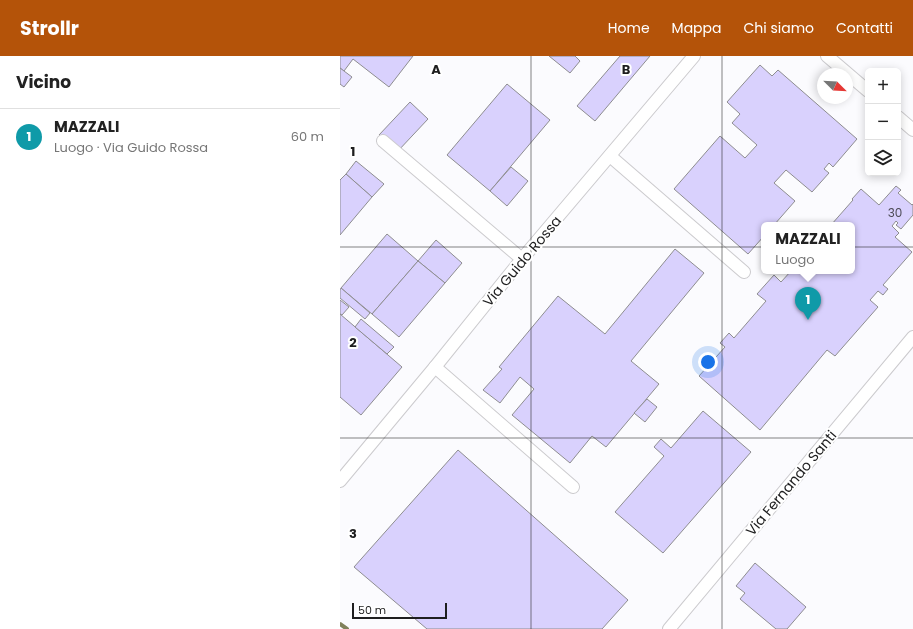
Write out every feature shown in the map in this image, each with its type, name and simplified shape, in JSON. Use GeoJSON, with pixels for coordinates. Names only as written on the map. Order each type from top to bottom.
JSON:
{"type":"FeatureCollection","features":[{"type":"Feature","properties":{"kind":"street","name":"Via Guido Rossa"},"geometry":{"type":"LineString","coordinates":[[340,481],[522,259],[694,56]]}},
{"type":"Feature","properties":{"kind":"street"},"geometry":{"type":"LineString","coordinates":[[827,56],[865,88]]}},
{"type":"Feature","properties":{"kind":"street"},"geometry":{"type":"LineString","coordinates":[[901,120],[913,130]]}},
{"type":"Feature","properties":{"kind":"street"},"geometry":{"type":"LineString","coordinates":[[383,141],[522,259]]}},
{"type":"Feature","properties":{"kind":"street"},"geometry":{"type":"LineString","coordinates":[[610,156],[744,272]]}},
{"type":"Feature","properties":{"kind":"street","name":"Via Fernando Santi"},"geometry":{"type":"LineString","coordinates":[[669,629],[913,337]]}},
{"type":"Feature","properties":{"kind":"street"},"geometry":{"type":"LineString","coordinates":[[435,367],[573,487]]}},
{"type":"Feature","properties":{"kind":"building"},"geometry":{"type":"Polygon","coordinates":[[[340,56],[413,56],[389,87],[353,59],[344,71],[340,68],[340,56]]]}},
{"type":"Feature","properties":{"kind":"building"},"geometry":{"type":"Polygon","coordinates":[[[549,56],[575,56],[580,61],[570,73],[549,56]]]}},
{"type":"Feature","properties":{"kind":"building"},"geometry":{"type":"Polygon","coordinates":[[[620,56],[650,56],[595,121],[577,106],[620,56]]]}},
{"type":"Feature","properties":{"kind":"building"},"geometry":{"type":"Polygon","coordinates":[[[760,65],[772,76],[778,70],[857,139],[833,167],[829,163],[824,169],[829,173],[812,192],[786,170],[774,183],[795,201],[777,222],[761,222],[761,239],[748,254],[674,189],[720,136],[745,158],[757,145],[732,123],[740,114],[727,102],[760,65]]]}},
{"type":"Feature","properties":{"kind":"building"},"geometry":{"type":"Polygon","coordinates":[[[340,68],[352,77],[344,87],[340,84],[340,68]]]}},
{"type":"Feature","properties":{"kind":"building"},"geometry":{"type":"Polygon","coordinates":[[[507,84],[550,120],[490,191],[447,155],[507,84]]]}},
{"type":"Feature","properties":{"kind":"building"},"geometry":{"type":"Polygon","coordinates":[[[410,102],[428,119],[397,152],[379,135],[410,102]]]}},
{"type":"Feature","properties":{"kind":"building"},"geometry":{"type":"Polygon","coordinates":[[[356,161],[384,184],[372,197],[346,174],[356,161]]]}},
{"type":"Feature","properties":{"kind":"building"},"geometry":{"type":"Polygon","coordinates":[[[511,167],[528,181],[507,206],[490,191],[511,167]]]}},
{"type":"Feature","properties":{"kind":"building"},"geometry":{"type":"Polygon","coordinates":[[[346,174],[372,197],[340,235],[340,180],[346,174]]]}},
{"type":"Feature","properties":{"kind":"building"},"geometry":{"type":"Polygon","coordinates":[[[896,186],[901,190],[898,193],[912,205],[913,204],[913,215],[901,229],[896,225],[898,223],[896,221],[892,226],[899,233],[895,237],[912,252],[883,285],[888,289],[883,295],[878,291],[870,300],[878,307],[835,356],[827,350],[760,430],[699,376],[725,347],[720,343],[729,333],[734,338],[766,301],[757,294],[774,275],[781,282],[788,274],[855,274],[855,222],[834,222],[861,189],[879,205],[896,186]]]}},
{"type":"Feature","properties":{"kind":"building"},"geometry":{"type":"Polygon","coordinates":[[[387,234],[418,261],[372,314],[341,288],[387,234]]]}},
{"type":"Feature","properties":{"kind":"building"},"geometry":{"type":"Polygon","coordinates":[[[436,240],[462,263],[445,283],[418,261],[436,240]]]}},
{"type":"Feature","properties":{"kind":"building"},"geometry":{"type":"Polygon","coordinates":[[[675,249],[704,273],[631,361],[659,384],[606,447],[592,436],[570,463],[512,415],[534,389],[520,377],[500,403],[483,390],[502,369],[499,367],[558,296],[605,334],[675,249]]]}},
{"type":"Feature","properties":{"kind":"building"},"geometry":{"type":"Polygon","coordinates":[[[418,261],[445,283],[399,337],[372,314],[418,261]]]}},
{"type":"Feature","properties":{"kind":"building"},"geometry":{"type":"Polygon","coordinates":[[[341,288],[370,313],[365,319],[340,298],[341,288]]]}},
{"type":"Feature","properties":{"kind":"building"},"geometry":{"type":"Polygon","coordinates":[[[340,300],[349,307],[342,315],[340,314],[340,300]]]}},
{"type":"Feature","properties":{"kind":"building"},"geometry":{"type":"Polygon","coordinates":[[[340,314],[402,367],[361,415],[340,397],[340,314]]]}},
{"type":"Feature","properties":{"kind":"building"},"geometry":{"type":"Polygon","coordinates":[[[361,319],[394,347],[387,354],[355,327],[361,319]]]}},
{"type":"Feature","properties":{"kind":"building"},"geometry":{"type":"Polygon","coordinates":[[[647,399],[657,407],[645,422],[634,413],[647,399]]]}},
{"type":"Feature","properties":{"kind":"building"},"geometry":{"type":"Polygon","coordinates":[[[703,411],[751,452],[663,553],[615,512],[664,456],[654,447],[661,439],[671,448],[703,411]]]}},
{"type":"Feature","properties":{"kind":"building"},"geometry":{"type":"Polygon","coordinates":[[[458,450],[628,600],[602,629],[427,629],[354,567],[458,450]]]}},
{"type":"Feature","properties":{"kind":"building"},"geometry":{"type":"Polygon","coordinates":[[[755,563],[806,607],[787,629],[776,629],[740,599],[745,593],[736,586],[755,563]]]}},
{"type":"Feature","properties":{"kind":"waterway"},"geometry":{"type":"LineString","coordinates":[[340,624],[347,629]]}},
{"type":"Feature","properties":{"kind":"place","name":"MAZZALI"},"geometry":{"type":"Point","coordinates":[808,320]}}]}
